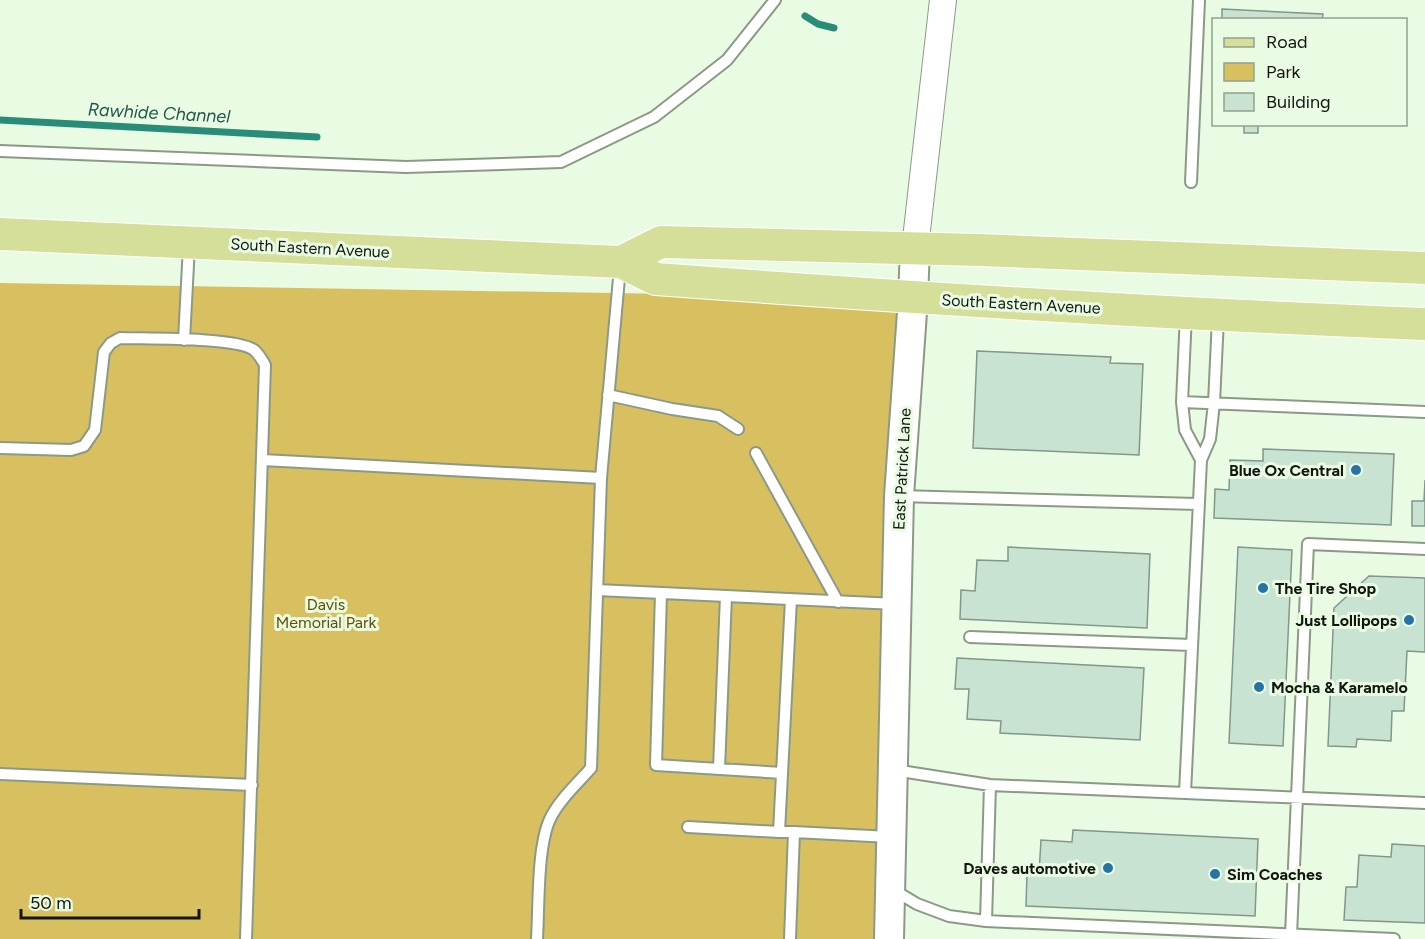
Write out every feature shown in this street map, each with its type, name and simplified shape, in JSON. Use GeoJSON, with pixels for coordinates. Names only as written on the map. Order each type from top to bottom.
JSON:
{"type":"FeatureCollection","features":[{"type":"Feature","properties":{"kind":"main road","name":"South Eastern Avenue"},"geometry":{"type":"LineString","coordinates":[[0,234],[621,262],[656,279],[913,298],[1218,316],[1425,324]]}},
{"type":"Feature","properties":{"kind":"main road","name":"South Eastern Avenue"},"geometry":{"type":"LineString","coordinates":[[621,262],[661,242],[915,248],[1425,268]]}},
{"type":"Feature","properties":{"kind":"main road","name":"East Patrick Lane"},"geometry":{"type":"LineString","coordinates":[[889,939],[899,496],[915,248]]}},
{"type":"Feature","properties":{"kind":"street","name":"East Patrick Lane"},"geometry":{"type":"LineString","coordinates":[[915,248],[943,0]]}},
{"type":"Feature","properties":{"kind":"lane"},"geometry":{"type":"LineString","coordinates":[[0,151],[406,167],[561,162],[654,117],[727,60],[775,0]]}},
{"type":"Feature","properties":{"kind":"lane"},"geometry":{"type":"LineString","coordinates":[[1191,182],[1199,0]]}},
{"type":"Feature","properties":{"kind":"lane"},"geometry":{"type":"LineString","coordinates":[[184,340],[189,243]]}},
{"type":"Feature","properties":{"kind":"lane"},"geometry":{"type":"LineString","coordinates":[[537,939],[543,836],[550,817],[559,804],[591,768],[601,478],[621,262]]}},
{"type":"Feature","properties":{"kind":"lane"},"geometry":{"type":"LineString","coordinates":[[1186,314],[1182,402],[1185,430],[1201,460]]}},
{"type":"Feature","properties":{"kind":"lane"},"geometry":{"type":"LineString","coordinates":[[1185,793],[1201,460],[1210,439],[1218,316]]}},
{"type":"Feature","properties":{"kind":"lane"},"geometry":{"type":"LineString","coordinates":[[0,448],[71,450],[84,446],[95,430],[104,352],[111,343],[120,338],[243,345],[256,351],[265,365],[246,939]]}},
{"type":"Feature","properties":{"kind":"lane"},"geometry":{"type":"LineString","coordinates":[[608,395],[718,416],[738,429]]}},
{"type":"Feature","properties":{"kind":"lane"},"geometry":{"type":"LineString","coordinates":[[1182,402],[1425,412]]}},
{"type":"Feature","properties":{"kind":"lane"},"geometry":{"type":"LineString","coordinates":[[756,453],[838,602]]}},
{"type":"Feature","properties":{"kind":"lane"},"geometry":{"type":"LineString","coordinates":[[263,460],[601,478]]}},
{"type":"Feature","properties":{"kind":"lane"},"geometry":{"type":"LineString","coordinates":[[899,496],[1198,504]]}},
{"type":"Feature","properties":{"kind":"lane"},"geometry":{"type":"LineString","coordinates":[[1290,935],[1308,544],[1425,549]]}},
{"type":"Feature","properties":{"kind":"lane"},"geometry":{"type":"LineString","coordinates":[[597,590],[897,604]]}},
{"type":"Feature","properties":{"kind":"lane"},"geometry":{"type":"LineString","coordinates":[[661,593],[656,765],[782,773]]}},
{"type":"Feature","properties":{"kind":"lane"},"geometry":{"type":"LineString","coordinates":[[719,769],[726,596]]}},
{"type":"Feature","properties":{"kind":"lane"},"geometry":{"type":"LineString","coordinates":[[779,831],[791,599]]}},
{"type":"Feature","properties":{"kind":"lane"},"geometry":{"type":"LineString","coordinates":[[970,637],[1192,645]]}},
{"type":"Feature","properties":{"kind":"lane"},"geometry":{"type":"LineString","coordinates":[[893,770],[990,785],[1425,803]]}},
{"type":"Feature","properties":{"kind":"lane"},"geometry":{"type":"LineString","coordinates":[[0,774],[252,785]]}},
{"type":"Feature","properties":{"kind":"lane"},"geometry":{"type":"LineString","coordinates":[[986,921],[990,785]]}},
{"type":"Feature","properties":{"kind":"lane"},"geometry":{"type":"LineString","coordinates":[[688,827],[892,837]]}},
{"type":"Feature","properties":{"kind":"lane"},"geometry":{"type":"LineString","coordinates":[[790,939],[794,832]]}},
{"type":"Feature","properties":{"kind":"lane"},"geometry":{"type":"LineString","coordinates":[[891,888],[917,904],[949,916],[986,921],[1394,939]]}},
{"type":"Feature","properties":{"kind":"green space","name":"Davis Memorial Park"},"geometry":{"type":"Polygon","coordinates":[[[0,283],[913,298],[889,939],[0,939],[0,283]]]}},
{"type":"Feature","properties":{"kind":"building"},"geometry":{"type":"Polygon","coordinates":[[[1222,9],[1323,14],[1322,18],[1222,18],[1222,9]]]}},
{"type":"Feature","properties":{"kind":"building"},"geometry":{"type":"Polygon","coordinates":[[[1244,126],[1258,126],[1258,133],[1244,133],[1244,126]]]}},
{"type":"Feature","properties":{"kind":"building"},"geometry":{"type":"Polygon","coordinates":[[[977,351],[1111,357],[1110,363],[1143,364],[1139,455],[973,448],[977,351]]]}},
{"type":"Feature","properties":{"kind":"building"},"geometry":{"type":"Polygon","coordinates":[[[1263,449],[1394,454],[1391,525],[1214,518],[1215,489],[1229,490],[1230,460],[1263,461],[1263,449]]]}},
{"type":"Feature","properties":{"kind":"building"},"geometry":{"type":"Polygon","coordinates":[[[1425,480],[1425,526],[1412,526],[1412,501],[1424,501],[1425,480]]]}},
{"type":"Feature","properties":{"kind":"building"},"geometry":{"type":"Polygon","coordinates":[[[1008,547],[1150,554],[1147,628],[960,619],[961,590],[975,591],[977,560],[1008,561],[1008,547]]]}},
{"type":"Feature","properties":{"kind":"building"},"geometry":{"type":"Polygon","coordinates":[[[1238,547],[1292,550],[1283,746],[1229,743],[1238,547]]]}},
{"type":"Feature","properties":{"kind":"building"},"geometry":{"type":"Polygon","coordinates":[[[1369,576],[1425,578],[1425,652],[1407,651],[1404,711],[1392,711],[1391,741],[1357,739],[1356,747],[1328,746],[1334,608],[1369,576]]]}},
{"type":"Feature","properties":{"kind":"building"},"geometry":{"type":"Polygon","coordinates":[[[957,658],[1144,668],[1140,740],[1000,733],[1001,721],[967,719],[969,689],[955,689],[957,658]]]}},
{"type":"Feature","properties":{"kind":"building"},"geometry":{"type":"Polygon","coordinates":[[[1073,830],[1258,839],[1255,916],[1026,906],[1027,873],[1039,873],[1041,840],[1072,842],[1073,830]]]}},
{"type":"Feature","properties":{"kind":"building"},"geometry":{"type":"Polygon","coordinates":[[[1392,844],[1425,846],[1425,923],[1344,920],[1346,887],[1357,887],[1359,855],[1391,857],[1392,844]]]}},
{"type":"Feature","properties":{"kind":"waterway"},"geometry":{"type":"LineString","coordinates":[[805,16],[818,24],[834,28]]}},
{"type":"Feature","properties":{"kind":"waterway","name":"Rawhide Channel"},"geometry":{"type":"LineString","coordinates":[[0,120],[317,137]]}},
{"type":"Feature","properties":{"kind":"place","name":"Blue Ox Central"},"geometry":{"type":"Point","coordinates":[1356,470]}},
{"type":"Feature","properties":{"kind":"place","name":"The Tire Shop"},"geometry":{"type":"Point","coordinates":[1263,588]}},
{"type":"Feature","properties":{"kind":"place","name":"Just Lollipops"},"geometry":{"type":"Point","coordinates":[1409,620]}},
{"type":"Feature","properties":{"kind":"place","name":"Mocha & Karamelo"},"geometry":{"type":"Point","coordinates":[1259,687]}},
{"type":"Feature","properties":{"kind":"place","name":"Daves automotive"},"geometry":{"type":"Point","coordinates":[1108,868]}},
{"type":"Feature","properties":{"kind":"place","name":"Sim Coaches"},"geometry":{"type":"Point","coordinates":[1215,874]}}]}
